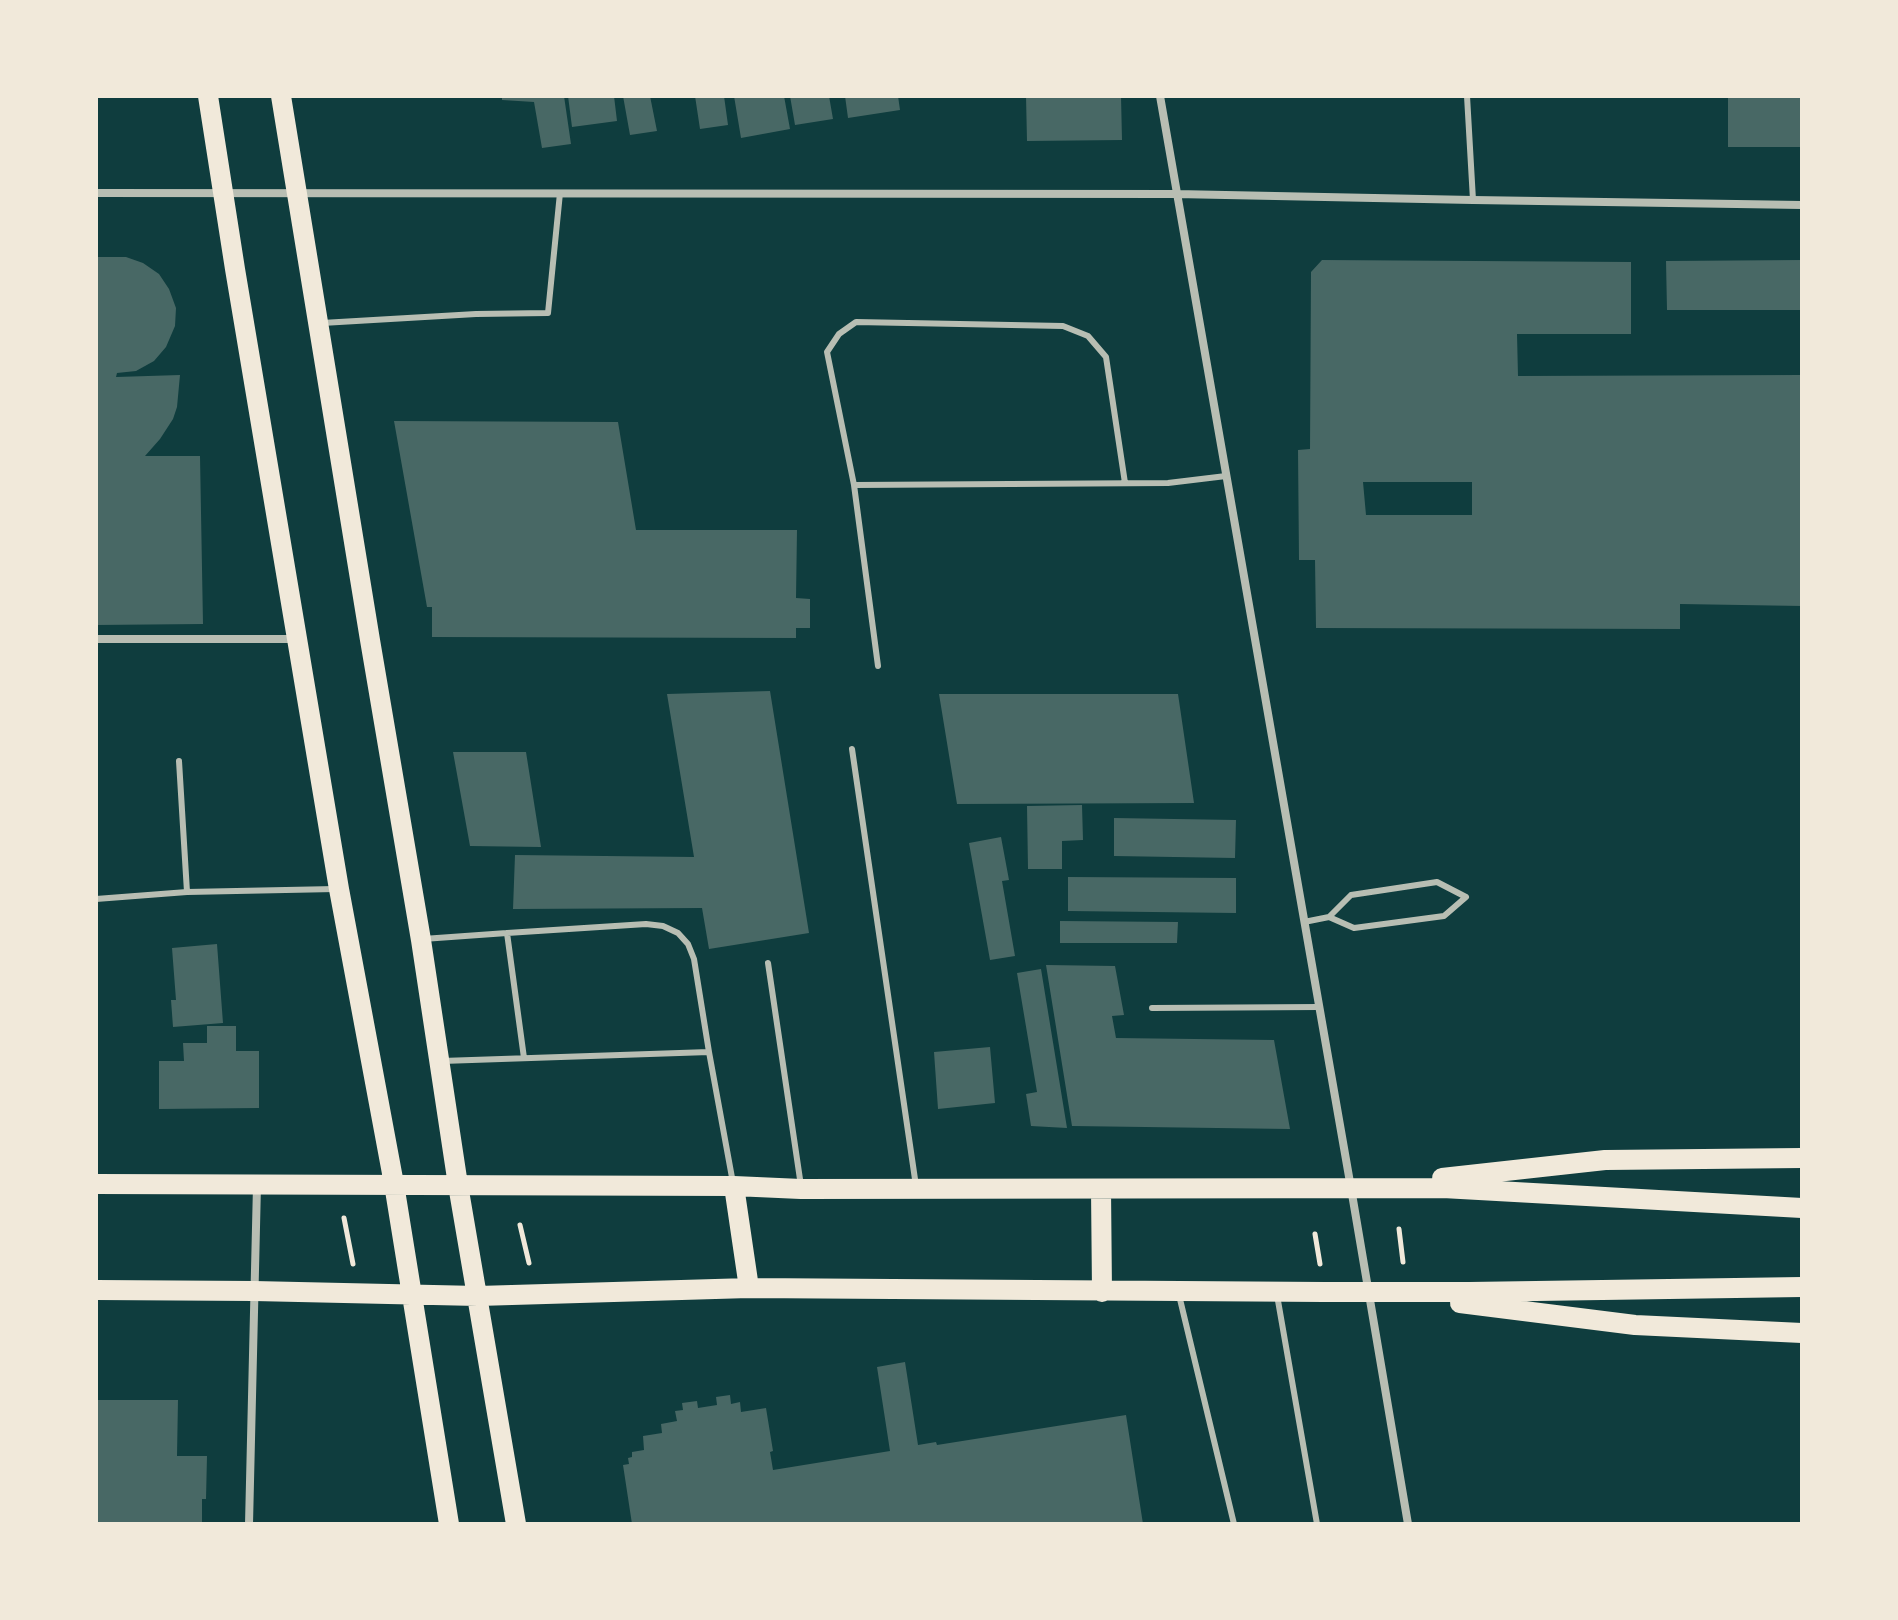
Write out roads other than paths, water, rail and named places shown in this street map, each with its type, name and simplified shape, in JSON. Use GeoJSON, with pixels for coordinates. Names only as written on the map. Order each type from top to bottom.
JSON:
{"type":"FeatureCollection","features":[{"type":"Feature","properties":{"kind":"main road"},"geometry":{"type":"LineString","coordinates":[[208,96],[339,889],[394,1184],[449,1524]]}},
{"type":"Feature","properties":{"kind":"main road"},"geometry":{"type":"LineString","coordinates":[[281,96],[516,1524]]}},
{"type":"Feature","properties":{"kind":"main road"},"geometry":{"type":"LineString","coordinates":[[1351,1188],[1605,1160],[1802,1158]]}},
{"type":"Feature","properties":{"kind":"main road"},"geometry":{"type":"LineString","coordinates":[[96,1184],[734,1186],[801,1189],[1443,1188],[1802,1208]]}},
{"type":"Feature","properties":{"kind":"main road"},"geometry":{"type":"LineString","coordinates":[[734,1186],[749,1288]]}},
{"type":"Feature","properties":{"kind":"main road"},"geometry":{"type":"LineString","coordinates":[[1101,1189],[1102,1292]]}},
{"type":"Feature","properties":{"kind":"main road"},"geometry":{"type":"LineString","coordinates":[[96,1290],[478,1296],[749,1288],[1469,1292],[1802,1287]]}},
{"type":"Feature","properties":{"kind":"main road"},"geometry":{"type":"LineString","coordinates":[[1369,1292],[1635,1325],[1802,1333]]}},
{"type":"Feature","properties":{"kind":"street"},"geometry":{"type":"LineString","coordinates":[[1160,96],[1408,1524]]}},
{"type":"Feature","properties":{"kind":"street"},"geometry":{"type":"LineString","coordinates":[[96,193],[1176,194],[1802,205]]}},
{"type":"Feature","properties":{"kind":"street"},"geometry":{"type":"LineString","coordinates":[[96,639],[297,639]]}},
{"type":"Feature","properties":{"kind":"street"},"geometry":{"type":"LineString","coordinates":[[249,1524],[257,1183]]}},
{"type":"Feature","properties":{"kind":"lane"},"geometry":{"type":"LineString","coordinates":[[1467,96],[1473,200]]}},
{"type":"Feature","properties":{"kind":"lane"},"geometry":{"type":"LineString","coordinates":[[318,323],[548,313],[560,193]]}},
{"type":"Feature","properties":{"kind":"lane"},"geometry":{"type":"LineString","coordinates":[[878,666],[854,485],[827,352],[839,334],[856,322],[1063,326],[1088,336],[1106,357],[1125,483]]}},
{"type":"Feature","properties":{"kind":"lane"},"geometry":{"type":"LineString","coordinates":[[854,485],[1168,483],[1226,476]]}},
{"type":"Feature","properties":{"kind":"lane"},"geometry":{"type":"LineString","coordinates":[[852,749],[916,1189]]}},
{"type":"Feature","properties":{"kind":"lane"},"geometry":{"type":"LineString","coordinates":[[179,761],[187,892]]}},
{"type":"Feature","properties":{"kind":"lane"},"geometry":{"type":"LineString","coordinates":[[1304,922],[1329,917],[1351,895],[1437,882],[1466,897],[1444,916],[1354,928],[1329,917]]}},
{"type":"Feature","properties":{"kind":"lane"},"geometry":{"type":"LineString","coordinates":[[96,899],[187,892],[339,889]]}},
{"type":"Feature","properties":{"kind":"lane"},"geometry":{"type":"LineString","coordinates":[[421,940],[646,924],[663,926],[678,933],[688,944],[694,959],[734,1186]]}},
{"type":"Feature","properties":{"kind":"lane"},"geometry":{"type":"LineString","coordinates":[[507,933],[524,1058]]}},
{"type":"Feature","properties":{"kind":"lane"},"geometry":{"type":"LineString","coordinates":[[768,963],[801,1189]]}},
{"type":"Feature","properties":{"kind":"lane"},"geometry":{"type":"LineString","coordinates":[[1152,1008],[1319,1007]]}},
{"type":"Feature","properties":{"kind":"lane"},"geometry":{"type":"LineString","coordinates":[[439,1061],[709,1052]]}},
{"type":"Feature","properties":{"kind":"lane"},"geometry":{"type":"LineString","coordinates":[[1178,1292],[1234,1524]]}},
{"type":"Feature","properties":{"kind":"lane"},"geometry":{"type":"LineString","coordinates":[[1276,1292],[1317,1524]]}}]}
